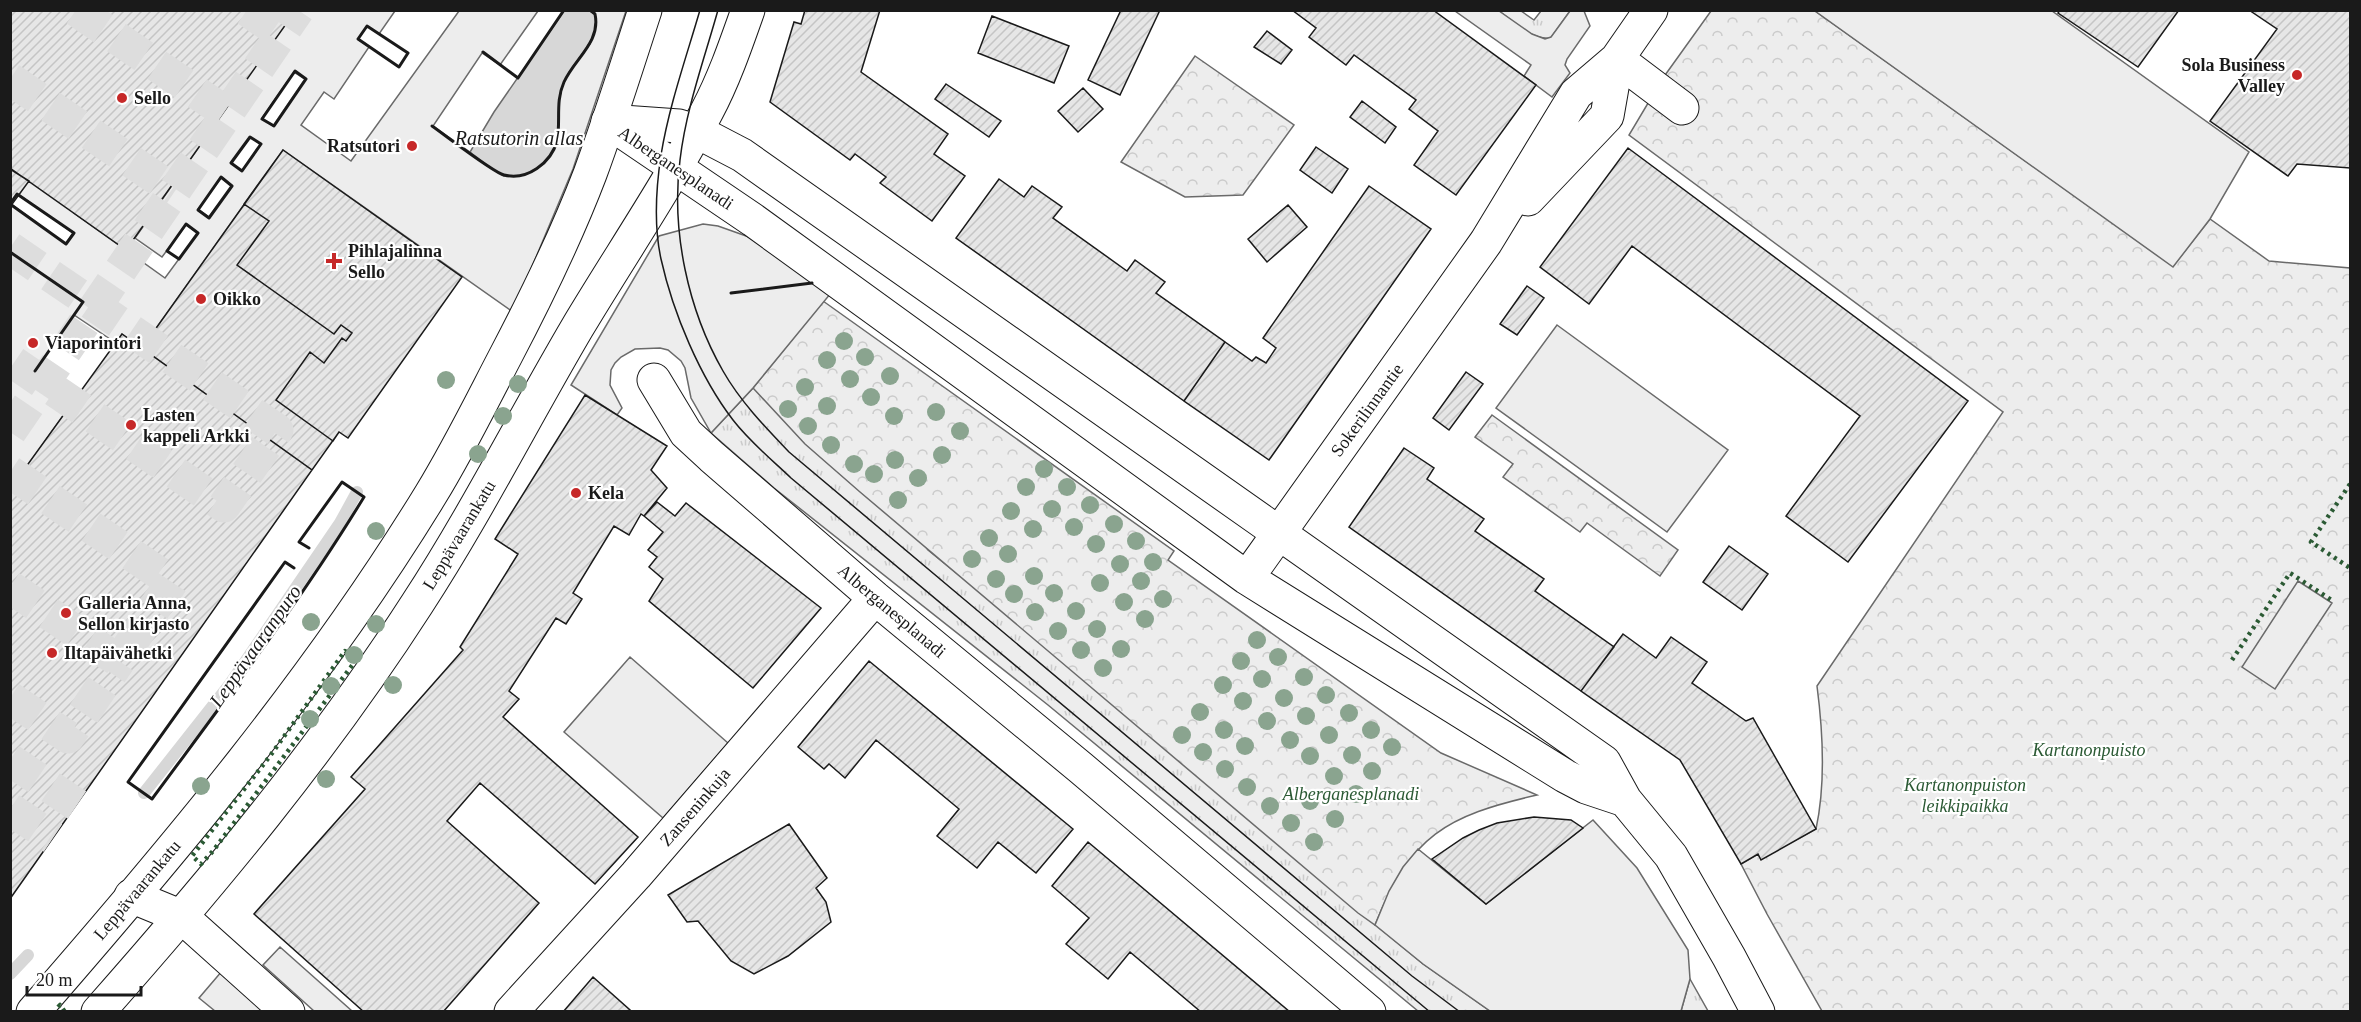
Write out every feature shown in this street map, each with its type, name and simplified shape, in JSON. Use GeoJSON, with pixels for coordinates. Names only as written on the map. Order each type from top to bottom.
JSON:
{"type":"FeatureCollection","features":[{"type":"Feature","properties":{"kind":"street","name":"Leppävaarankatu"},"geometry":{"type":"LineString","coordinates":[[33,1011],[242,762],[350,618],[432,492],[532,305],[569,224],[608,121],[645,10]]}},
{"type":"Feature","properties":{"kind":"street","name":"Leppävaarankatu"},"geometry":{"type":"LineString","coordinates":[[98,1011],[182,917],[302,770],[417,605],[472,517],[576,330],[676,167],[708,109],[748,10]]}},
{"type":"Feature","properties":{"kind":"street","name":"Sokerilinnantie"},"geometry":{"type":"LineString","coordinates":[[1247,578],[1486,242],[1607,116],[1617,59],[1651,10]]}},
{"type":"Feature","properties":{"kind":"street"},"geometry":{"type":"LineString","coordinates":[[1617,59],[1682,108]]}},
{"type":"Feature","properties":{"kind":"street","name":"Alberganesplanadi"},"geometry":{"type":"LineString","coordinates":[[608,121],[679,126],[696,131],[742,155],[1604,762],[1625,800],[1671,856],[1730,957],[1758,1011]]}},
{"type":"Feature","properties":{"kind":"street","name":"Alberganesplanadi"},"geometry":{"type":"LineString","coordinates":[[608,121],[762,227],[1247,578],[1565,776],[1586,787],[1625,800]]}},
{"type":"Feature","properties":{"kind":"street","name":"Alberganesplanadi"},"geometry":{"type":"LineString","coordinates":[[654,380],[686,433],[875,598],[1089,775],[1350,1006]]}},
{"type":"Feature","properties":{"kind":"street","name":"Zanseninkuja"},"geometry":{"type":"LineString","coordinates":[[511,1011],[636,875],[875,598]]}},
{"type":"Feature","properties":{"kind":"street"},"geometry":{"type":"LineString","coordinates":[[158,864],[182,917]]}},
{"type":"Feature","properties":{"kind":"street"},"geometry":{"type":"LineString","coordinates":[[131,896],[182,917],[288,1011]]}},
{"type":"Feature","properties":{"kind":"green space"},"geometry":{"type":"Polygon","coordinates":[[[1499,11],[1521,11],[1534,20],[1541,11],[1570,11],[1551,38],[1544,38],[1523,29],[1499,11]]]}},
{"type":"Feature","properties":{"kind":"green space","name":"Kartanonpuisto"},"geometry":{"type":"Polygon","coordinates":[[[1711,11],[1815,11],[2173,266],[2210,219],[2269,261],[2350,268],[2350,1011],[1822,1011],[1741,864],[1758,854],[1761,859],[1816,829],[1823,758],[1817,686],[2003,412],[1629,135],[1663,78],[1711,11]]]}},
{"type":"Feature","properties":{"kind":"green space"},"geometry":{"type":"Polygon","coordinates":[[[1195,56],[1294,125],[1243,195],[1185,197],[1121,162],[1195,56]]]}},
{"type":"Feature","properties":{"kind":"green space","name":"Alberganesplanadi"},"geometry":{"type":"Polygon","coordinates":[[[823,301],[1174,551],[1168,560],[1441,753],[1537,795],[1478,812],[1435,834],[1418,850],[1403,870],[1375,925],[860,492],[805,444],[753,388],[823,301]]]}},
{"type":"Feature","properties":{"kind":"green space"},"geometry":{"type":"Polygon","coordinates":[[[782,351],[928,550],[960,576],[1042,566],[1406,864],[1389,891],[1376,925],[1423,964],[1490,1011],[1418,1011],[1048,705],[774,488],[711,433],[753,388],[782,351]]]}},
{"type":"Feature","properties":{"kind":"green space"},"geometry":{"type":"Polygon","coordinates":[[[1492,415],[1678,550],[1660,576],[1587,523],[1580,532],[1503,477],[1513,464],[1475,437],[1492,415]]]}},
{"type":"Feature","properties":{"kind":"green space"},"geometry":{"type":"Polygon","coordinates":[[[1690,979],[1708,1011],[1681,1011],[1690,979]]]}},
{"type":"Feature","properties":{"kind":"shaded area"},"geometry":{"type":"Polygon","coordinates":[[[295,11],[395,11],[379,34],[367,26],[358,39],[369,47],[334,99],[324,92],[301,125],[351,161],[459,11],[538,11],[500,65],[482,53],[433,126],[504,176],[556,142],[558,104],[563,84],[574,63],[590,44],[595,14],[590,11],[626,11],[573,169],[513,312],[283,150],[142,348],[122,334],[116,343],[74,315],[35,371],[75,399],[11,489],[11,204],[66,244],[73,233],[11,189],[11,65],[295,11]],[[294,72],[262,118],[273,126],[305,79],[294,72]],[[250,137],[231,163],[242,171],[261,144],[250,137]],[[199,147],[74,213],[165,278],[198,233],[186,225],[162,257],[135,238],[199,147]],[[221,178],[198,209],[209,217],[232,186],[221,178]]]}},
{"type":"Feature","properties":{"kind":"shaded area"},"geometry":{"type":"Polygon","coordinates":[[[1455,11],[1499,11],[1532,34],[1545,39],[1551,37],[1570,11],[1584,11],[1590,26],[1567,59],[1565,65],[1570,73],[1552,97],[1524,76],[1531,65],[1455,11]]]}},
{"type":"Feature","properties":{"kind":"shaded area"},"geometry":{"type":"Polygon","coordinates":[[[1815,11],[2052,11],[2249,152],[2210,219],[2173,267],[1815,11]]]}},
{"type":"Feature","properties":{"kind":"shaded area"},"geometry":{"type":"Polygon","coordinates":[[[703,224],[718,226],[749,237],[831,293],[753,388],[711,433],[691,398],[685,368],[681,361],[668,350],[660,348],[635,349],[615,363],[611,370],[610,385],[622,408],[617,415],[571,385],[659,236],[703,224]]]}},
{"type":"Feature","properties":{"kind":"shaded area"},"geometry":{"type":"Polygon","coordinates":[[[1557,325],[1728,450],[1667,532],[1496,408],[1557,325]]]}},
{"type":"Feature","properties":{"kind":"shaded area"},"geometry":{"type":"Polygon","coordinates":[[[2298,581],[2332,603],[2275,689],[2242,667],[2298,581]]]}},
{"type":"Feature","properties":{"kind":"shaded area"},"geometry":{"type":"Polygon","coordinates":[[[630,657],[728,743],[663,818],[564,732],[630,657]]]}},
{"type":"Feature","properties":{"kind":"shaded area","name":"Alberganesplanadi"},"geometry":{"type":"Polygon","coordinates":[[[1593,820],[1637,868],[1688,950],[1690,979],[1681,1011],[1490,1011],[1423,964],[1375,925],[1389,891],[1403,867],[1418,849],[1486,904],[1593,820]]]}},
{"type":"Feature","properties":{"kind":"shaded area"},"geometry":{"type":"Polygon","coordinates":[[[280,947],[352,1011],[314,1011],[263,965],[280,947]]]}},
{"type":"Feature","properties":{"kind":"shaded area"},"geometry":{"type":"Polygon","coordinates":[[[222,971],[268,1011],[215,1011],[199,998],[222,971]]]}},
{"type":"Feature","properties":{"kind":"water","name":"Ratsutorin allas"},"geometry":{"type":"Polygon","coordinates":[[[564,11],[590,11],[595,14],[596,24],[586,50],[568,73],[561,89],[558,134],[554,149],[544,163],[529,173],[513,176],[500,174],[470,152],[494,112],[564,11]]]}},
{"type":"Feature","properties":{"kind":"building","name":"Sello"},"geometry":{"type":"Polygon","coordinates":[[[10,10],[296,10],[126,250],[10,168],[10,10]]]}},
{"type":"Feature","properties":{"kind":"building"},"geometry":{"type":"Polygon","coordinates":[[[805,10],[880,10],[861,72],[948,134],[934,154],[965,176],[932,221],[880,183],[886,177],[855,154],[850,160],[770,102],[794,22],[801,24],[805,10]]]}},
{"type":"Feature","properties":{"kind":"building"},"geometry":{"type":"Polygon","coordinates":[[[1121,10],[1160,10],[1120,95],[1088,80],[1121,10]]]}},
{"type":"Feature","properties":{"kind":"building"},"geometry":{"type":"Polygon","coordinates":[[[1292,10],[1433,10],[1536,85],[1456,195],[1414,165],[1438,131],[1409,109],[1416,100],[1354,55],[1346,65],[1309,37],[1316,28],[1292,10]]]}},
{"type":"Feature","properties":{"kind":"building","name":"Sola Business Valley"},"geometry":{"type":"Polygon","coordinates":[[[2060,10],[2179,10],[2138,67],[2058,13],[2060,10]]]}},
{"type":"Feature","properties":{"kind":"building","name":"Sola Business Valley"},"geometry":{"type":"Polygon","coordinates":[[[2249,10],[2350,10],[2350,168],[2297,164],[2288,176],[2210,121],[2277,29],[2249,10]]]}},
{"type":"Feature","properties":{"kind":"building"},"geometry":{"type":"Polygon","coordinates":[[[992,16],[1069,46],[1054,83],[978,53],[992,16]]]}},
{"type":"Feature","properties":{"kind":"building"},"geometry":{"type":"Polygon","coordinates":[[[1267,31],[1292,50],[1281,64],[1254,47],[1267,31]]]}},
{"type":"Feature","properties":{"kind":"building"},"geometry":{"type":"Polygon","coordinates":[[[946,84],[1001,121],[989,137],[935,99],[946,84]]]}},
{"type":"Feature","properties":{"kind":"building"},"geometry":{"type":"Polygon","coordinates":[[[1083,88],[1103,109],[1078,132],[1058,111],[1083,88]]]}},
{"type":"Feature","properties":{"kind":"building"},"geometry":{"type":"Polygon","coordinates":[[[1362,101],[1396,127],[1385,143],[1350,117],[1362,101]]]}},
{"type":"Feature","properties":{"kind":"building"},"geometry":{"type":"Polygon","coordinates":[[[1316,147],[1348,169],[1332,193],[1300,170],[1316,147]]]}},
{"type":"Feature","properties":{"kind":"building"},"geometry":{"type":"Polygon","coordinates":[[[1628,148],[1968,401],[1848,562],[1786,516],[1860,416],[1632,246],[1589,304],[1540,267],[1628,148]]]}},
{"type":"Feature","properties":{"kind":"building"},"geometry":{"type":"Polygon","coordinates":[[[283,150],[462,277],[348,438],[339,432],[333,441],[276,400],[310,352],[324,363],[342,338],[346,341],[352,333],[341,325],[334,334],[237,265],[269,221],[244,204],[283,150]]]}},
{"type":"Feature","properties":{"kind":"building"},"geometry":{"type":"Polygon","coordinates":[[[283,150],[462,277],[348,438],[339,432],[312,470],[142,348],[283,150]]]}},
{"type":"Feature","properties":{"kind":"building"},"geometry":{"type":"Polygon","coordinates":[[[10,169],[29,181],[10,207],[10,169]]]}},
{"type":"Feature","properties":{"kind":"building"},"geometry":{"type":"Polygon","coordinates":[[[999,179],[1024,197],[1032,186],[1062,207],[1053,218],[1127,271],[1135,260],[1165,282],[1156,293],[1225,342],[1184,401],[956,238],[999,179]]]}},
{"type":"Feature","properties":{"kind":"building"},"geometry":{"type":"Polygon","coordinates":[[[1369,186],[1431,229],[1269,460],[1184,401],[1225,342],[1252,361],[1256,357],[1266,363],[1276,348],[1263,338],[1369,186]]]}},
{"type":"Feature","properties":{"kind":"building"},"geometry":{"type":"Polygon","coordinates":[[[1288,205],[1307,227],[1267,262],[1248,239],[1288,205]]]}},
{"type":"Feature","properties":{"kind":"building"},"geometry":{"type":"Polygon","coordinates":[[[1527,286],[1544,298],[1517,335],[1500,324],[1527,286]]]}},
{"type":"Feature","properties":{"kind":"building"},"geometry":{"type":"Polygon","coordinates":[[[122,334],[312,470],[12,896],[10,894],[10,489],[122,334]]]}},
{"type":"Feature","properties":{"kind":"building"},"geometry":{"type":"Polygon","coordinates":[[[1466,372],[1483,384],[1449,430],[1433,418],[1466,372]]]}},
{"type":"Feature","properties":{"kind":"building"},"geometry":{"type":"Polygon","coordinates":[[[585,395],[667,446],[651,470],[667,488],[644,516],[641,514],[629,535],[614,526],[573,593],[582,599],[566,624],[556,618],[509,691],[519,699],[503,717],[638,837],[595,884],[480,783],[447,821],[539,903],[443,1012],[364,1012],[254,914],[365,789],[351,777],[463,650],[460,647],[518,554],[495,539],[585,395]]]}},
{"type":"Feature","properties":{"kind":"building"},"geometry":{"type":"Polygon","coordinates":[[[1404,448],[1434,468],[1427,479],[1484,519],[1475,531],[1544,579],[1535,591],[1614,647],[1581,691],[1349,527],[1404,448]]]}},
{"type":"Feature","properties":{"kind":"building"},"geometry":{"type":"Polygon","coordinates":[[[657,502],[675,516],[686,503],[821,608],[753,688],[649,601],[663,579],[649,567],[657,557],[648,550],[663,532],[644,516],[657,502]]]}},
{"type":"Feature","properties":{"kind":"building"},"geometry":{"type":"Polygon","coordinates":[[[1729,546],[1768,574],[1742,610],[1703,582],[1729,546]]]}},
{"type":"Feature","properties":{"kind":"building"},"geometry":{"type":"Polygon","coordinates":[[[1623,634],[1656,658],[1671,637],[1707,662],[1692,683],[1746,721],[1753,718],[1816,829],[1761,860],[1758,854],[1741,864],[1680,760],[1581,691],[1623,634]]]}},
{"type":"Feature","properties":{"kind":"building"},"geometry":{"type":"Polygon","coordinates":[[[869,661],[1073,829],[1036,873],[998,842],[977,868],[937,836],[959,809],[876,740],[845,778],[829,764],[824,769],[798,747],[869,661]]]}},
{"type":"Feature","properties":{"kind":"building"},"geometry":{"type":"Polygon","coordinates":[[[1534,817],[1571,820],[1583,828],[1486,904],[1432,859],[1479,830],[1497,823],[1534,817]]]}},
{"type":"Feature","properties":{"kind":"building"},"geometry":{"type":"Polygon","coordinates":[[[789,824],[827,878],[816,888],[826,902],[831,922],[788,956],[754,974],[731,961],[698,921],[687,922],[668,895],[789,824]]]}},
{"type":"Feature","properties":{"kind":"building"},"geometry":{"type":"Polygon","coordinates":[[[1088,842],[1290,1012],[1201,1012],[1130,952],[1108,979],[1066,944],[1089,918],[1052,886],[1088,842]]]}},
{"type":"Feature","properties":{"kind":"building"},"geometry":{"type":"Polygon","coordinates":[[[593,977],[630,1010],[629,1012],[563,1012],[593,977]]]}},
{"type":"Feature","properties":{"kind":"waterway","name":"Leppävaaranpuro"},"geometry":{"type":"LineString","coordinates":[[144,793],[230,684],[340,523],[357,492]]}},
{"type":"Feature","properties":{"kind":"waterway","name":"Leppävaaranpuro"},"geometry":{"type":"LineString","coordinates":[[10,974],[28,955]]}},
{"type":"Feature","properties":{"kind":"tunnel"},"geometry":{"type":"LineString","coordinates":[[76,10],[228,114]]}},
{"type":"Feature","properties":{"kind":"tunnel"},"geometry":{"type":"LineString","coordinates":[[247,10],[282,34]]}},
{"type":"Feature","properties":{"kind":"tunnel"},"geometry":{"type":"LineString","coordinates":[[10,432],[298,10]]}},
{"type":"Feature","properties":{"kind":"tunnel"},"geometry":{"type":"LineString","coordinates":[[10,79],[175,191]]}},
{"type":"Feature","properties":{"kind":"tunnel"},"geometry":{"type":"LineString","coordinates":[[10,248],[277,430],[224,506],[10,360]]}},
{"type":"Feature","properties":{"kind":"tunnel"},"geometry":{"type":"LineString","coordinates":[[10,472],[172,582],[119,661],[10,587]]}},
{"type":"Feature","properties":{"kind":"tunnel"},"geometry":{"type":"LineString","coordinates":[[10,698],[68,737],[119,661]]}},
{"type":"Feature","properties":{"kind":"tunnel"},"geometry":{"type":"LineString","coordinates":[[10,760],[77,805]]}},
{"type":"Feature","properties":{"kind":"tunnel"},"geometry":{"type":"LineString","coordinates":[[10,809],[53,838]]}},
{"type":"Feature","properties":{"kind":"tram line"},"geometry":{"type":"LineString","coordinates":[[700,10],[664,137],[656,207],[657,234],[666,280],[680,322],[699,364],[733,420],[791,478],[1430,1012]]}},
{"type":"Feature","properties":{"kind":"tram line"},"geometry":{"type":"LineString","coordinates":[[718,10],[691,103],[683,141],[678,187],[678,214],[685,269],[700,322],[723,371],[737,393],[789,452],[1412,976],[1460,1012]]}},
{"type":"Feature","properties":{"kind":"hedge"},"geometry":{"type":"LineString","coordinates":[[2350,484],[2311,542],[2350,568]]}},
{"type":"Feature","properties":{"kind":"hedge"},"geometry":{"type":"LineString","coordinates":[[2232,660],[2290,573],[2333,601]]}},
{"type":"Feature","properties":{"kind":"hedge"},"geometry":{"type":"LineString","coordinates":[[345,651],[357,659],[201,864],[192,856],[270,756],[345,651]]}},
{"type":"Feature","properties":{"kind":"hedge"},"geometry":{"type":"LineString","coordinates":[[58,1007],[60,1005],[65,1012]]}},
{"type":"Feature","properties":{"kind":"wall"},"geometry":{"type":"LineString","coordinates":[[483,52],[518,78],[564,10]]}},
{"type":"Feature","properties":{"kind":"wall"},"geometry":{"type":"LineString","coordinates":[[432,126],[480,161],[504,175],[529,173],[544,163],[557,141],[561,89],[594,33],[595,14],[590,10]]}},
{"type":"Feature","properties":{"kind":"wall"},"geometry":{"type":"LineString","coordinates":[[367,26],[408,53],[399,67],[358,39],[367,26]]}},
{"type":"Feature","properties":{"kind":"wall"},"geometry":{"type":"LineString","coordinates":[[295,71],[306,79],[274,126],[262,119],[295,71]]}},
{"type":"Feature","properties":{"kind":"wall"},"geometry":{"type":"LineString","coordinates":[[250,137],[261,144],[242,171],[231,163],[250,137]]}},
{"type":"Feature","properties":{"kind":"wall"},"geometry":{"type":"LineString","coordinates":[[221,177],[232,186],[209,218],[198,210],[221,177]]}},
{"type":"Feature","properties":{"kind":"wall"},"geometry":{"type":"LineString","coordinates":[[17,194],[74,233],[66,244],[10,204],[17,194]]}},
{"type":"Feature","properties":{"kind":"wall"},"geometry":{"type":"LineString","coordinates":[[186,224],[198,233],[179,259],[167,251],[186,224]]}},
{"type":"Feature","properties":{"kind":"wall"},"geometry":{"type":"LineString","coordinates":[[10,252],[83,302],[35,371]]}},
{"type":"Feature","properties":{"kind":"wall"},"geometry":{"type":"LineString","coordinates":[[731,293],[812,283]]}},
{"type":"Feature","properties":{"kind":"wall"},"geometry":{"type":"LineString","coordinates":[[294,568],[285,562],[128,782],[152,799],[288,613],[364,497],[342,482],[299,542],[309,548]]}},
{"type":"Feature","properties":{"kind":"place","name":"Sola Business Valley"},"geometry":{"type":"Point","coordinates":[2297,75]}},
{"type":"Feature","properties":{"kind":"place","name":"Sello"},"geometry":{"type":"Point","coordinates":[122,98]}},
{"type":"Feature","properties":{"kind":"place","name":"Ratsutori"},"geometry":{"type":"Point","coordinates":[412,146]}},
{"type":"Feature","properties":{"kind":"place","name":"Pihlajalinna Sello"},"geometry":{"type":"Point","coordinates":[334,261]}},
{"type":"Feature","properties":{"kind":"place","name":"Oikko"},"geometry":{"type":"Point","coordinates":[201,299]}},
{"type":"Feature","properties":{"kind":"place","name":"Viaporintori"},"geometry":{"type":"Point","coordinates":[33,343]}},
{"type":"Feature","properties":{"kind":"place","name":"Lasten kappeli Arkki"},"geometry":{"type":"Point","coordinates":[131,425]}},
{"type":"Feature","properties":{"kind":"place","name":"Kela"},"geometry":{"type":"Point","coordinates":[576,493]}},
{"type":"Feature","properties":{"kind":"place","name":"Galleria Anna, Sellon kirjasto"},"geometry":{"type":"Point","coordinates":[66,613]}},
{"type":"Feature","properties":{"kind":"place","name":"Iltapäivähetki"},"geometry":{"type":"Point","coordinates":[52,653]}},
{"type":"Feature","properties":{"kind":"park label","name":"Kartanonpuiston leikkipaikka"},"geometry":{"type":"Point","coordinates":[1965,795]}}]}
